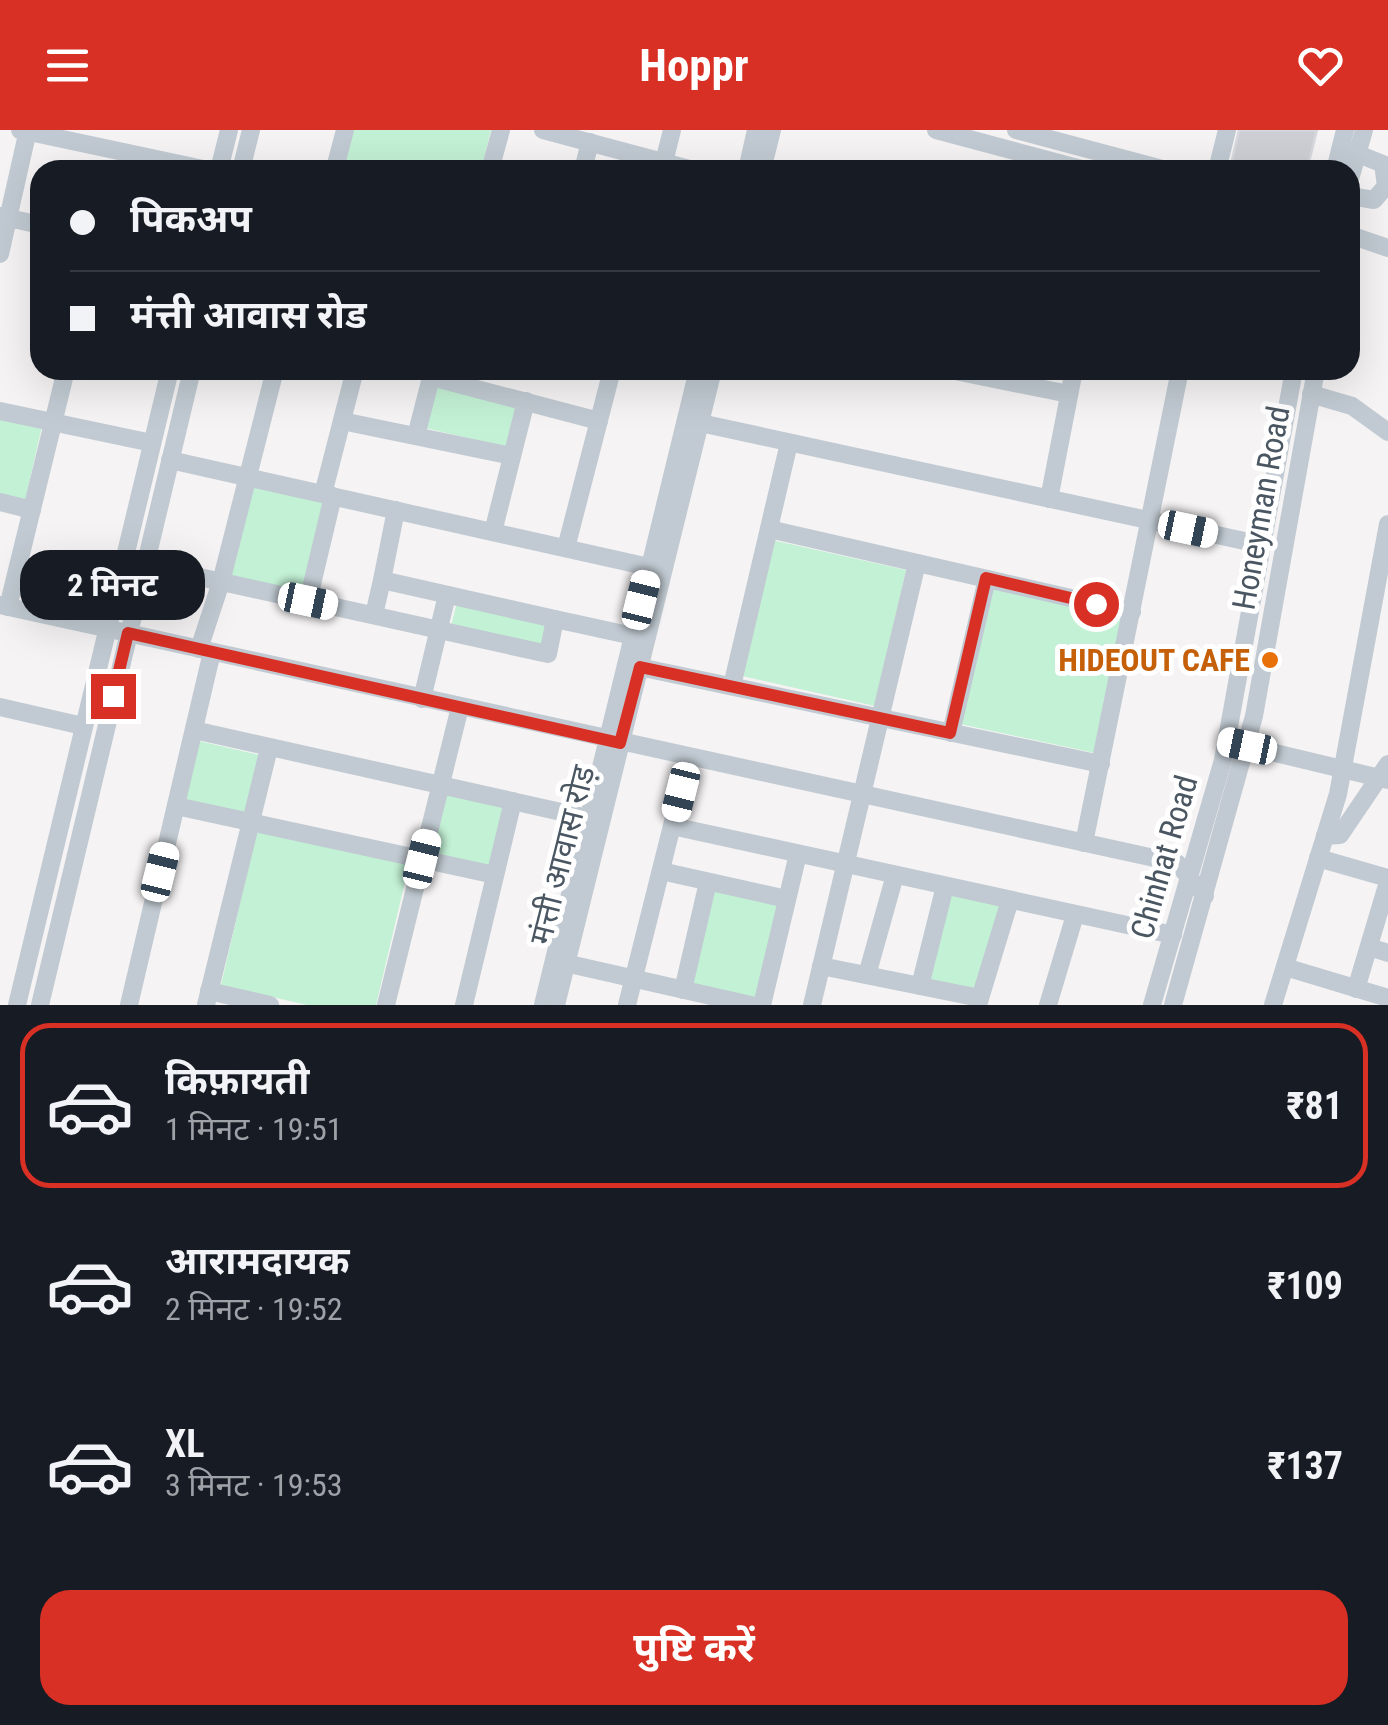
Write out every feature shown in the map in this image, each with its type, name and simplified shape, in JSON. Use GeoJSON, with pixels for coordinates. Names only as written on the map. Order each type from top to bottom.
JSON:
{"type":"FeatureCollection","features":[{"type":"Feature","properties":{"kind":"street"},"geometry":{"type":"LineString","coordinates":[[222,160],[229,130]]}},
{"type":"Feature","properties":{"kind":"street"},"geometry":{"type":"LineString","coordinates":[[244,160],[251,130]]}},
{"type":"Feature","properties":{"kind":"street"},"geometry":{"type":"LineString","coordinates":[[337,160],[345,130]]}},
{"type":"Feature","properties":{"kind":"street"},"geometry":{"type":"LineString","coordinates":[[493,160],[501,130]]}},
{"type":"Feature","properties":{"kind":"street"},"geometry":{"type":"LineString","coordinates":[[543,130],[645,160]]}},
{"type":"Feature","properties":{"kind":"street"},"geometry":{"type":"LineString","coordinates":[[664,160],[672,130]]}},
{"type":"Feature","properties":{"kind":"street"},"geometry":{"type":"LineString","coordinates":[[748,160],[756,130]]}},
{"type":"Feature","properties":{"kind":"street"},"geometry":{"type":"LineString","coordinates":[[764,160],[772,130]]}},
{"type":"Feature","properties":{"kind":"street"},"geometry":{"type":"LineString","coordinates":[[936,130],[1048,160]]}},
{"type":"Feature","properties":{"kind":"street"},"geometry":{"type":"LineString","coordinates":[[1016,130],[1128,160]]}},
{"type":"Feature","properties":{"kind":"street"},"geometry":{"type":"LineString","coordinates":[[1220,160],[1227,130]]}},
{"type":"Feature","properties":{"kind":"street"},"geometry":{"type":"LineString","coordinates":[[1338,160],[1345,130]]}},
{"type":"Feature","properties":{"kind":"street"},"geometry":{"type":"LineString","coordinates":[[1356,160],[1364,130]]}},
{"type":"Feature","properties":{"kind":"street"},"geometry":{"type":"LineString","coordinates":[[0,254],[4,217],[26,131],[113,160]]}},
{"type":"Feature","properties":{"kind":"street"},"geometry":{"type":"LineString","coordinates":[[586,160],[590,142]]}},
{"type":"Feature","properties":{"kind":"street"},"geometry":{"type":"LineString","coordinates":[[1358,154],[1383,164],[1386,186],[1374,200],[1360,198]]}},
{"type":"Feature","properties":{"kind":"street"},"geometry":{"type":"LineString","coordinates":[[4,217],[30,223]]}},
{"type":"Feature","properties":{"kind":"street"},"geometry":{"type":"LineString","coordinates":[[1360,226],[1388,235]]}},
{"type":"Feature","properties":{"kind":"street"},"geometry":{"type":"LineString","coordinates":[[1360,238],[1388,248]]}},
{"type":"Feature","properties":{"kind":"street"},"geometry":{"type":"LineString","coordinates":[[64,380],[4,606],[1177,863],[1205,896]]}},
{"type":"Feature","properties":{"kind":"street"},"geometry":{"type":"LineString","coordinates":[[17,1005],[168,380]]}},
{"type":"Feature","properties":{"kind":"street"},"geometry":{"type":"LineString","coordinates":[[40,1005],[190,380]]}},
{"type":"Feature","properties":{"kind":"street"},"geometry":{"type":"LineString","coordinates":[[129,1005],[194,730],[205,650],[272,380]]}},
{"type":"Feature","properties":{"kind":"street"},"geometry":{"type":"LineString","coordinates":[[308,601],[353,380]]}},
{"type":"Feature","properties":{"kind":"street"},"geometry":{"type":"LineString","coordinates":[[416,436],[430,380]]}},
{"type":"Feature","properties":{"kind":"street"},"geometry":{"type":"LineString","coordinates":[[456,380],[599,420]]}},
{"type":"Feature","properties":{"kind":"street"},"geometry":{"type":"LineString","coordinates":[[566,548],[609,380]]}},
{"type":"Feature","properties":{"kind":"street"},"geometry":{"type":"LineString","coordinates":[[697,380],[692,422],[1263,545]]}},
{"type":"Feature","properties":{"kind":"street","name":"मंत्ती आवास रोड़"},"geometry":{"type":"LineString","coordinates":[[556,1005],[560,962],[614,742],[640,667],[656,568],[692,422],[709,380]]}},
{"type":"Feature","properties":{"kind":"street"},"geometry":{"type":"LineString","coordinates":[[1009,380],[1070,394]]}},
{"type":"Feature","properties":{"kind":"street"},"geometry":{"type":"LineString","coordinates":[[1049,499],[1072,380]]}},
{"type":"Feature","properties":{"kind":"street"},"geometry":{"type":"LineString","coordinates":[[1084,843],[1178,380]]}},
{"type":"Feature","properties":{"kind":"street","name":"Chinhat Road"},"geometry":{"type":"LineString","coordinates":[[1152,1005],[1226,742],[1292,380]]}},
{"type":"Feature","properties":{"kind":"street","name":"Honeyman Road"},"geometry":{"type":"LineString","coordinates":[[1172,1005],[1247,746],[1314,380]]}},
{"type":"Feature","properties":{"kind":"street"},"geometry":{"type":"LineString","coordinates":[[1311,394],[1352,406],[1388,432]]}},
{"type":"Feature","properties":{"kind":"street"},"geometry":{"type":"LineString","coordinates":[[493,532],[526,401]]}},
{"type":"Feature","properties":{"kind":"street"},"geometry":{"type":"LineString","coordinates":[[0,411],[152,443]]}},
{"type":"Feature","properties":{"kind":"street"},"geometry":{"type":"LineString","coordinates":[[342,421],[512,456]]}},
{"type":"Feature","properties":{"kind":"street"},"geometry":{"type":"LineString","coordinates":[[732,686],[789,443]]}},
{"type":"Feature","properties":{"kind":"street"},"geometry":{"type":"LineString","coordinates":[[170,460],[656,568],[632,636],[614,742],[588,818],[560,962],[542,1005]]}},
{"type":"Feature","properties":{"kind":"street"},"geometry":{"type":"LineString","coordinates":[[0,502],[32,510]]}},
{"type":"Feature","properties":{"kind":"street"},"geometry":{"type":"LineString","coordinates":[[374,616],[396,510]]}},
{"type":"Feature","properties":{"kind":"street"},"geometry":{"type":"LineString","coordinates":[[1273,1005],[1344,766],[1382,594],[1388,524]]}},
{"type":"Feature","properties":{"kind":"street"},"geometry":{"type":"LineString","coordinates":[[769,529],[1132,612]]}},
{"type":"Feature","properties":{"kind":"street"},"geometry":{"type":"LineString","coordinates":[[812,1005],[917,562]]}},
{"type":"Feature","properties":{"kind":"street"},"geometry":{"type":"LineString","coordinates":[[144,565],[548,654],[555,619]]}},
{"type":"Feature","properties":{"kind":"street"},"geometry":{"type":"LineString","coordinates":[[950,733],[986,578]]}},
{"type":"Feature","properties":{"kind":"street"},"geometry":{"type":"LineString","coordinates":[[382,580],[632,636]]}},
{"type":"Feature","properties":{"kind":"street"},"geometry":{"type":"LineString","coordinates":[[422,698],[447,595]]}},
{"type":"Feature","properties":{"kind":"street"},"geometry":{"type":"LineString","coordinates":[[640,667],[1101,764]]}},
{"type":"Feature","properties":{"kind":"street"},"geometry":{"type":"LineString","coordinates":[[0,707],[83,726]]}},
{"type":"Feature","properties":{"kind":"street"},"geometry":{"type":"LineString","coordinates":[[386,1005],[460,707]]}},
{"type":"Feature","properties":{"kind":"street"},"geometry":{"type":"LineString","coordinates":[[194,730],[588,818]]}},
{"type":"Feature","properties":{"kind":"street"},"geometry":{"type":"LineString","coordinates":[[1226,742],[1386,773],[1340,835],[1325,836]]}},
{"type":"Feature","properties":{"kind":"street"},"geometry":{"type":"LineString","coordinates":[[269,748],[208,998],[270,1005]]}},
{"type":"Feature","properties":{"kind":"street"},"geometry":{"type":"LineString","coordinates":[[627,1005],[690,758]]}},
{"type":"Feature","properties":{"kind":"street"},"geometry":{"type":"LineString","coordinates":[[464,1005],[513,802]]}},
{"type":"Feature","properties":{"kind":"street"},"geometry":{"type":"LineString","coordinates":[[176,806],[495,875]]}},
{"type":"Feature","properties":{"kind":"street"},"geometry":{"type":"LineString","coordinates":[[672,826],[1172,935]]}},
{"type":"Feature","properties":{"kind":"street"},"geometry":{"type":"LineString","coordinates":[[762,1005],[798,854]]}},
{"type":"Feature","properties":{"kind":"street"},"geometry":{"type":"LineString","coordinates":[[1318,858],[1388,880],[1356,989]]}},
{"type":"Feature","properties":{"kind":"street"},"geometry":{"type":"LineString","coordinates":[[661,871],[787,899]]}},
{"type":"Feature","properties":{"kind":"street"},"geometry":{"type":"LineString","coordinates":[[866,976],[895,875]]}},
{"type":"Feature","properties":{"kind":"street"},"geometry":{"type":"LineString","coordinates":[[683,990],[708,882]]}},
{"type":"Feature","properties":{"kind":"street"},"geometry":{"type":"LineString","coordinates":[[920,986],[945,886]]}},
{"type":"Feature","properties":{"kind":"street"},"geometry":{"type":"LineString","coordinates":[[821,966],[979,1002],[1010,900]]}},
{"type":"Feature","properties":{"kind":"street"},"geometry":{"type":"LineString","coordinates":[[1048,1005],[1075,915]]}},
{"type":"Feature","properties":{"kind":"street"},"geometry":{"type":"LineString","coordinates":[[1369,947],[1388,953]]}},
{"type":"Feature","properties":{"kind":"street"},"geometry":{"type":"LineString","coordinates":[[560,962],[751,1005]]}},
{"type":"Feature","properties":{"kind":"street"},"geometry":{"type":"LineString","coordinates":[[1284,967],[1388,998]]}},
{"type":"Feature","properties":{"kind":"green space"},"geometry":{"type":"Polygon","coordinates":[[[353,130],[491,130],[484,160],[346,160],[353,130]]]}},
{"type":"Feature","properties":{"kind":"green space"},"geometry":{"type":"Polygon","coordinates":[[[435,387],[517,405],[507,447],[425,428],[435,387]]]}},
{"type":"Feature","properties":{"kind":"green space"},"geometry":{"type":"Polygon","coordinates":[[[0,416],[42,426],[25,501],[0,495],[0,416]]]}},
{"type":"Feature","properties":{"kind":"green space"},"geometry":{"type":"Polygon","coordinates":[[[253,485],[326,502],[304,595],[230,577],[253,485]]]}},
{"type":"Feature","properties":{"kind":"green space"},"geometry":{"type":"Polygon","coordinates":[[[772,540],[906,570],[875,706],[742,676],[772,540]]]}},
{"type":"Feature","properties":{"kind":"green space"},"geometry":{"type":"Polygon","coordinates":[[[990,588],[1125,617],[1095,753],[960,724],[990,588]]]}},
{"type":"Feature","properties":{"kind":"green space"},"geometry":{"type":"Polygon","coordinates":[[[457,602],[549,623],[543,648],[451,626],[457,602]]]}},
{"type":"Feature","properties":{"kind":"green space"},"geometry":{"type":"Polygon","coordinates":[[[199,741],[259,755],[244,815],[185,801],[199,741]]]}},
{"type":"Feature","properties":{"kind":"green space"},"geometry":{"type":"Polygon","coordinates":[[[444,792],[504,806],[489,866],[430,852],[444,792]]]}},
{"type":"Feature","properties":{"kind":"green space"},"geometry":{"type":"Polygon","coordinates":[[[257,830],[409,865],[376,1005],[307,1005],[221,985],[257,830]]]}},
{"type":"Feature","properties":{"kind":"green space"},"geometry":{"type":"Polygon","coordinates":[[[715,890],[778,905],[757,999],[693,984],[715,890]]]}},
{"type":"Feature","properties":{"kind":"green space"},"geometry":{"type":"Polygon","coordinates":[[[951,894],[1000,904],[975,989],[929,979],[951,894]]]}},
{"type":"Feature","properties":{"kind":"building"},"geometry":{"type":"Polygon","coordinates":[[[1239,130],[1317,130],[1310,160],[1232,160],[1239,130]]]}},
{"type":"Feature","properties":{"kind":"place","name":"HIDEOUT CAFE"},"geometry":{"type":"Point","coordinates":[1270,660]}},
{"type":"Feature","properties":{"kind":"route"},"geometry":{"type":"LineString","coordinates":[[113,696],[128,633],[620,743],[640,667],[950,733],[986,578],[1096,604]]}}]}
